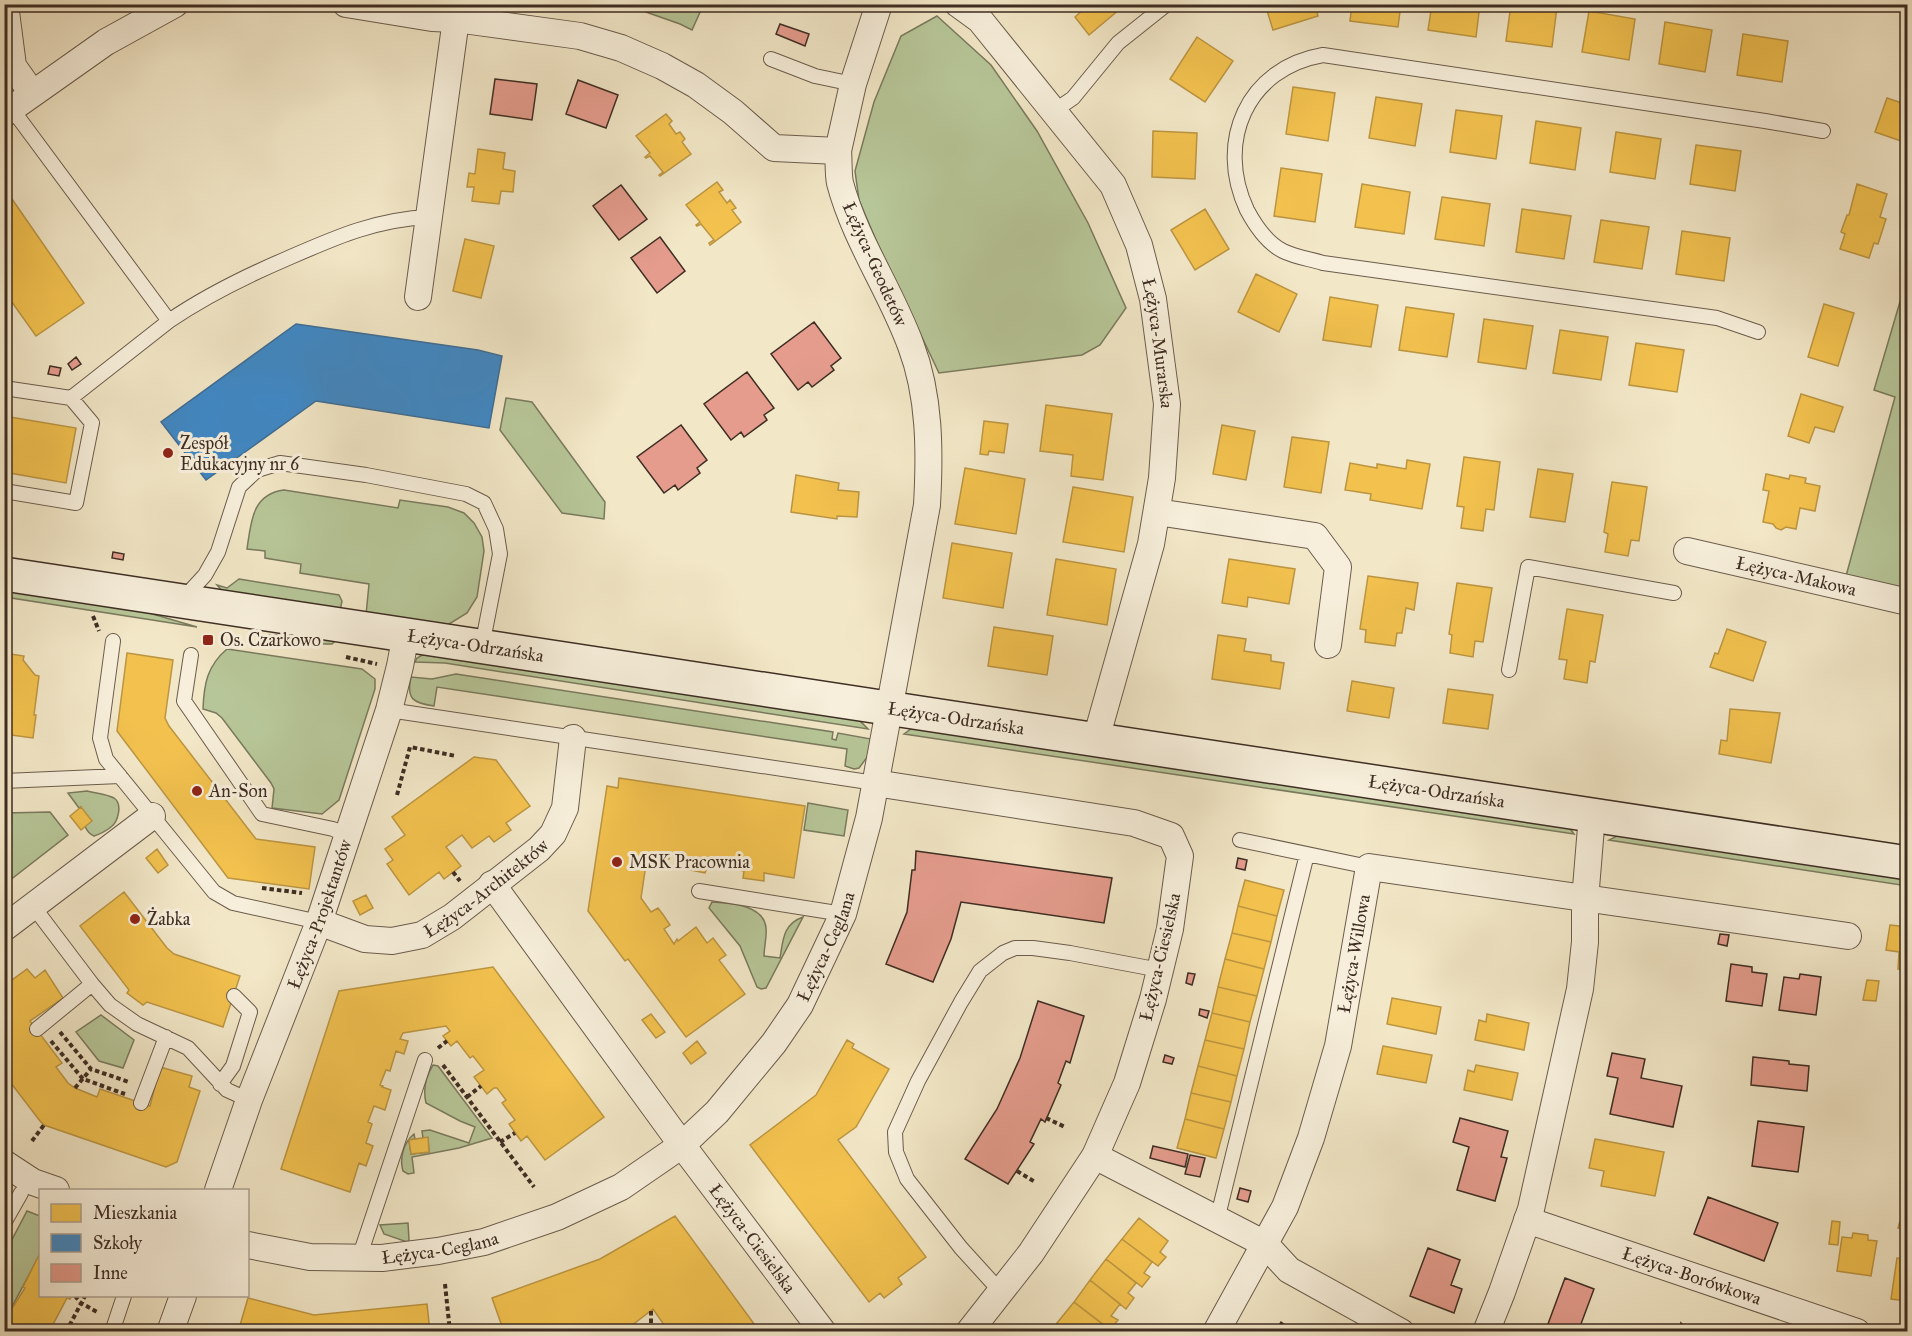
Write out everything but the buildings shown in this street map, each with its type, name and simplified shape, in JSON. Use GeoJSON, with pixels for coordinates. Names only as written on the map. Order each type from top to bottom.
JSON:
{"type":"FeatureCollection","features":[{"type":"Feature","properties":{"kind":"main road","name":"Łężyca-Odrzańska"},"geometry":{"type":"LineString","coordinates":[[4,574],[1908,863]]}},
{"type":"Feature","properties":{"kind":"street"},"geometry":{"type":"LineString","coordinates":[[5,4],[14,66],[32,93]]}},
{"type":"Feature","properties":{"kind":"street"},"geometry":{"type":"LineString","coordinates":[[8,111],[106,42],[175,4]]}},
{"type":"Feature","properties":{"kind":"street"},"geometry":{"type":"LineString","coordinates":[[346,4],[440,14],[580,36],[621,48],[662,66],[696,85],[733,112],[774,148],[838,151],[853,84],[879,4]]}},
{"type":"Feature","properties":{"kind":"street","name":"Łężyca-Murarska"},"geometry":{"type":"LineString","coordinates":[[958,4],[980,20],[1113,185],[1139,244],[1154,299],[1167,404],[1162,478],[1151,544],[1096,739]]}},
{"type":"Feature","properties":{"kind":"street"},"geometry":{"type":"LineString","coordinates":[[418,297],[429,217],[440,14]]}},
{"type":"Feature","properties":{"kind":"street","name":"Łężyca-Geodetów"},"geometry":{"type":"LineString","coordinates":[[838,151],[840,180],[849,212],[912,348],[924,393],[929,463],[927,505],[890,708]]}},
{"type":"Feature","properties":{"kind":"street"},"geometry":{"type":"LineString","coordinates":[[1157,512],[1315,536],[1338,567],[1328,645]]}},
{"type":"Feature","properties":{"kind":"street","name":"Łężyca-Makowa"},"geometry":{"type":"LineString","coordinates":[[1687,551],[1908,602]]}},
{"type":"Feature","properties":{"kind":"street","name":"Łężyca-Projektantów"},"geometry":{"type":"LineString","coordinates":[[219,1189],[249,1100],[318,922],[389,710],[406,634]]}},
{"type":"Feature","properties":{"kind":"street","name":"Łężyca-Ceglana"},"geometry":{"type":"LineString","coordinates":[[249,1245],[310,1257],[382,1258],[484,1242],[532,1226],[621,1187],[682,1145],[717,1112],[774,1043],[800,1005],[843,914],[869,818],[890,708]]}},
{"type":"Feature","properties":{"kind":"street","name":"Łężyca-Architektów"},"geometry":{"type":"LineString","coordinates":[[318,922],[365,939],[392,941],[422,935],[452,917],[539,849],[556,828],[565,808],[573,738]]}},
{"type":"Feature","properties":{"kind":"street","name":"Łężyca-Ciesielska"},"geometry":{"type":"LineString","coordinates":[[875,783],[1134,823],[1171,836],[1180,856],[1170,929],[1153,999],[1127,1083],[1095,1156],[1031,1253],[969,1332]]}},
{"type":"Feature","properties":{"kind":"street"},"geometry":{"type":"LineString","coordinates":[[1486,1332],[1527,1220],[1580,989],[1592,815]]}},
{"type":"Feature","properties":{"kind":"street"},"geometry":{"type":"LineString","coordinates":[[4,928],[152,816]]}},
{"type":"Feature","properties":{"kind":"street"},"geometry":{"type":"LineString","coordinates":[[1369,867],[1585,900],[1848,936]]}},
{"type":"Feature","properties":{"kind":"street","name":"Łężyca-Willowa"},"geometry":{"type":"LineString","coordinates":[[1216,1332],[1285,1207],[1311,1138],[1335,1058],[1369,867]]}},
{"type":"Feature","properties":{"kind":"street"},"geometry":{"type":"LineString","coordinates":[[492,884],[682,1145]]}},
{"type":"Feature","properties":{"kind":"street","name":"Łężyca-Ciesielska"},"geometry":{"type":"LineString","coordinates":[[682,1145],[823,1332]]}},
{"type":"Feature","properties":{"kind":"street"},"geometry":{"type":"LineString","coordinates":[[1095,1156],[1265,1244],[1289,1270],[1401,1332]]}},
{"type":"Feature","properties":{"kind":"street"},"geometry":{"type":"LineString","coordinates":[[4,1163],[33,1182],[51,1189]]}},
{"type":"Feature","properties":{"kind":"street","name":"Łężyca-Borówkowa"},"geometry":{"type":"LineString","coordinates":[[1527,1220],[1857,1332]]}},
{"type":"Feature","properties":{"kind":"street"},"geometry":{"type":"LineString","coordinates":[[170,1332],[183,1297]]}},
{"type":"Feature","properties":{"kind":"lane"},"geometry":{"type":"LineString","coordinates":[[1054,111],[1074,99],[1118,43],[1167,4]]}},
{"type":"Feature","properties":{"kind":"lane"},"geometry":{"type":"LineString","coordinates":[[1758,332],[1717,318],[1323,263],[1282,251],[1253,221],[1243,201],[1236,177],[1234,155],[1237,132],[1244,110],[1254,94],[1269,78],[1302,58],[1323,55],[1823,131]]}},
{"type":"Feature","properties":{"kind":"lane"},"geometry":{"type":"LineString","coordinates":[[771,58],[816,76],[853,84]]}},
{"type":"Feature","properties":{"kind":"lane"},"geometry":{"type":"LineString","coordinates":[[8,111],[169,321]]}},
{"type":"Feature","properties":{"kind":"lane"},"geometry":{"type":"LineString","coordinates":[[71,398],[169,321],[236,280],[367,226],[403,218],[429,217]]}},
{"type":"Feature","properties":{"kind":"lane"},"geometry":{"type":"LineString","coordinates":[[4,388],[71,398],[92,423],[76,503],[4,491]]}},
{"type":"Feature","properties":{"kind":"lane"},"geometry":{"type":"LineString","coordinates":[[180,601],[205,575],[218,552],[239,487],[258,471],[280,463],[366,475],[466,494],[484,503],[496,529],[501,554],[482,645]]}},
{"type":"Feature","properties":{"kind":"lane"},"geometry":{"type":"LineString","coordinates":[[1509,670],[1528,567],[1674,593]]}},
{"type":"Feature","properties":{"kind":"lane"},"geometry":{"type":"LineString","coordinates":[[113,641],[100,738],[106,759],[214,892],[233,903],[318,922]]}},
{"type":"Feature","properties":{"kind":"lane"},"geometry":{"type":"LineString","coordinates":[[191,655],[184,701],[262,814],[333,829],[347,835]]}},
{"type":"Feature","properties":{"kind":"lane"},"geometry":{"type":"LineString","coordinates":[[389,710],[875,783]]}},
{"type":"Feature","properties":{"kind":"lane"},"geometry":{"type":"LineString","coordinates":[[4,781],[120,776]]}},
{"type":"Feature","properties":{"kind":"lane"},"geometry":{"type":"LineString","coordinates":[[1240,840],[1369,867]]}},
{"type":"Feature","properties":{"kind":"lane"},"geometry":{"type":"LineString","coordinates":[[1217,1220],[1307,854]]}},
{"type":"Feature","properties":{"kind":"lane"},"geometry":{"type":"LineString","coordinates":[[699,891],[843,914]]}},
{"type":"Feature","properties":{"kind":"lane"},"geometry":{"type":"LineString","coordinates":[[33,906],[92,984],[121,1014],[188,1048],[227,1090],[249,1100]]}},
{"type":"Feature","properties":{"kind":"lane"},"geometry":{"type":"LineString","coordinates":[[1001,1292],[961,1248],[907,1179],[896,1152],[895,1132],[918,1081],[980,971],[1003,953],[1015,948],[1033,948],[1160,970]]}},
{"type":"Feature","properties":{"kind":"lane"},"geometry":{"type":"LineString","coordinates":[[42,1032],[92,984]]}},
{"type":"Feature","properties":{"kind":"lane"},"geometry":{"type":"LineString","coordinates":[[220,1084],[233,1066],[250,1012],[234,996]]}},
{"type":"Feature","properties":{"kind":"lane"},"geometry":{"type":"LineString","coordinates":[[136,1100],[166,1037]]}},
{"type":"Feature","properties":{"kind":"lane"},"geometry":{"type":"LineString","coordinates":[[359,1258],[429,1056]]}},
{"type":"Feature","properties":{"kind":"lane"},"geometry":{"type":"LineString","coordinates":[[4,1223],[21,1193]]}},
{"type":"Feature","properties":{"kind":"lane"},"geometry":{"type":"LineString","coordinates":[[112,1332],[124,1297]]}},
{"type":"Feature","properties":{"kind":"path"},"geometry":{"type":"LineString","coordinates":[[397,795],[410,747],[456,756]]}},
{"type":"Feature","properties":{"kind":"path"},"geometry":{"type":"LineString","coordinates":[[258,887],[312,894]]}},
{"type":"Feature","properties":{"kind":"path"},"geometry":{"type":"LineString","coordinates":[[56,1028],[91,1069],[135,1084]]}},
{"type":"Feature","properties":{"kind":"path"},"geometry":{"type":"LineString","coordinates":[[42,1032],[83,1079],[136,1100]]}},
{"type":"Feature","properties":{"kind":"path"},"geometry":{"type":"LineString","coordinates":[[429,1056],[447,1041]]}},
{"type":"Feature","properties":{"kind":"path"},"geometry":{"type":"LineString","coordinates":[[440,1061],[534,1187]]}},
{"type":"Feature","properties":{"kind":"path"},"geometry":{"type":"LineString","coordinates":[[75,1088],[91,1069]]}},
{"type":"Feature","properties":{"kind":"path"},"geometry":{"type":"LineString","coordinates":[[467,1097],[481,1086]]}},
{"type":"Feature","properties":{"kind":"path"},"geometry":{"type":"LineString","coordinates":[[1046,1118],[1065,1127]]}},
{"type":"Feature","properties":{"kind":"path"},"geometry":{"type":"LineString","coordinates":[[32,1141],[44,1125]]}},
{"type":"Feature","properties":{"kind":"path"},"geometry":{"type":"LineString","coordinates":[[500,1142],[515,1133]]}},
{"type":"Feature","properties":{"kind":"path"},"geometry":{"type":"LineString","coordinates":[[1017,1171],[1035,1182]]}},
{"type":"Feature","properties":{"kind":"path"},"geometry":{"type":"LineString","coordinates":[[445,1284],[450,1332]]}},
{"type":"Feature","properties":{"kind":"path"},"geometry":{"type":"LineString","coordinates":[[76,1297],[81,1303]]}},
{"type":"Feature","properties":{"kind":"path"},"geometry":{"type":"LineString","coordinates":[[66,1332],[84,1297]]}},
{"type":"Feature","properties":{"kind":"path"},"geometry":{"type":"LineString","coordinates":[[651,1311],[651,1332]]}},
{"type":"Feature","properties":{"kind":"green space"},"geometry":{"type":"Polygon","coordinates":[[[626,5],[701,5],[701,10],[692,30],[626,5]]]}},
{"type":"Feature","properties":{"kind":"green space"},"geometry":{"type":"Polygon","coordinates":[[[937,16],[991,65],[1037,131],[1088,223],[1126,308],[1100,345],[1082,355],[939,373],[878,245],[859,200],[855,171],[874,102],[901,36],[937,16]]]}},
{"type":"Feature","properties":{"kind":"green space"},"geometry":{"type":"Polygon","coordinates":[[[1907,278],[1907,591],[1846,576],[1895,397],[1874,390],[1907,278]]]}},
{"type":"Feature","properties":{"kind":"green space"},"geometry":{"type":"Polygon","coordinates":[[[506,398],[532,402],[605,502],[604,519],[562,513],[500,430],[506,398]]]}},
{"type":"Feature","properties":{"kind":"green space"},"geometry":{"type":"Polygon","coordinates":[[[284,490],[398,508],[400,500],[448,507],[464,513],[474,523],[482,537],[484,551],[477,597],[467,613],[446,626],[366,615],[369,584],[300,573],[301,564],[265,558],[265,551],[247,549],[252,520],[259,503],[265,497],[284,490]]]}},
{"type":"Feature","properties":{"kind":"green space"},"geometry":{"type":"Polygon","coordinates":[[[239,579],[339,595],[342,601],[340,611],[222,591],[217,585],[227,588],[239,579]]]}},
{"type":"Feature","properties":{"kind":"green space"},"geometry":{"type":"Polygon","coordinates":[[[4,586],[115,603],[197,627],[5,597],[4,586]]]}},
{"type":"Feature","properties":{"kind":"green space"},"geometry":{"type":"Polygon","coordinates":[[[301,633],[337,639],[332,644],[325,644],[259,636],[301,633]]]}},
{"type":"Feature","properties":{"kind":"green space"},"geometry":{"type":"Polygon","coordinates":[[[227,649],[362,669],[375,679],[375,689],[339,800],[322,814],[272,808],[274,789],[271,783],[222,718],[216,713],[203,709],[208,676],[215,662],[227,649]]]}},
{"type":"Feature","properties":{"kind":"green space"},"geometry":{"type":"Polygon","coordinates":[[[426,653],[854,715],[868,729],[445,663],[415,662],[417,658],[426,653]]]}},
{"type":"Feature","properties":{"kind":"green space"},"geometry":{"type":"Polygon","coordinates":[[[456,674],[833,732],[832,739],[836,740],[838,733],[871,739],[868,756],[859,768],[854,769],[845,766],[847,749],[437,687],[434,706],[413,699],[410,690],[411,677],[432,679],[456,674]]]}},
{"type":"Feature","properties":{"kind":"green space"},"geometry":{"type":"Polygon","coordinates":[[[915,726],[1568,826],[1574,834],[904,734],[915,726]]]}},
{"type":"Feature","properties":{"kind":"green space"},"geometry":{"type":"Polygon","coordinates":[[[87,791],[114,798],[118,804],[114,825],[94,836],[86,828],[81,807],[79,808],[68,793],[87,791]]]}},
{"type":"Feature","properties":{"kind":"green space"},"geometry":{"type":"Polygon","coordinates":[[[808,803],[848,810],[844,836],[804,830],[808,803]]]}},
{"type":"Feature","properties":{"kind":"green space"},"geometry":{"type":"Polygon","coordinates":[[[50,812],[68,835],[5,884],[5,813],[50,812]]]}},
{"type":"Feature","properties":{"kind":"green space"},"geometry":{"type":"Polygon","coordinates":[[[1623,833],[1907,875],[1907,886],[1609,840],[1623,833]]]}},
{"type":"Feature","properties":{"kind":"green space"},"geometry":{"type":"Polygon","coordinates":[[[712,902],[745,907],[759,914],[766,928],[764,956],[780,958],[785,933],[791,924],[803,917],[766,988],[757,987],[740,946],[709,908],[712,902]]]}},
{"type":"Feature","properties":{"kind":"green space"},"geometry":{"type":"Polygon","coordinates":[[[101,1015],[134,1040],[123,1068],[99,1061],[76,1032],[101,1015]]]}},
{"type":"Feature","properties":{"kind":"green space"},"geometry":{"type":"Polygon","coordinates":[[[433,1065],[438,1066],[492,1138],[459,1148],[412,1157],[414,1173],[408,1174],[403,1171],[402,1156],[407,1141],[414,1134],[415,1139],[409,1140],[411,1154],[429,1152],[428,1138],[423,1138],[422,1131],[430,1130],[469,1143],[475,1127],[426,1103],[426,1083],[433,1065]]]}},
{"type":"Feature","properties":{"kind":"green space"},"geometry":{"type":"Polygon","coordinates":[[[27,1211],[39,1216],[39,1256],[5,1320],[5,1253],[27,1211]]]}},
{"type":"Feature","properties":{"kind":"green space"},"geometry":{"type":"Polygon","coordinates":[[[408,1223],[409,1240],[407,1242],[384,1234],[380,1225],[408,1223]]]}},
{"type":"Feature","properties":{"kind":"place","name":"Zespół Edukacyjny nr 6"},"geometry":{"type":"Point","coordinates":[168,453]}},
{"type":"Feature","properties":{"kind":"place","name":"Os. Czarkowo"},"geometry":{"type":"Point","coordinates":[208,640]}},
{"type":"Feature","properties":{"kind":"place","name":"An-Son"},"geometry":{"type":"Point","coordinates":[197,791]}},
{"type":"Feature","properties":{"kind":"place","name":"MSK Pracownia"},"geometry":{"type":"Point","coordinates":[617,862]}},
{"type":"Feature","properties":{"kind":"place","name":"Żabka"},"geometry":{"type":"Point","coordinates":[135,919]}}]}
